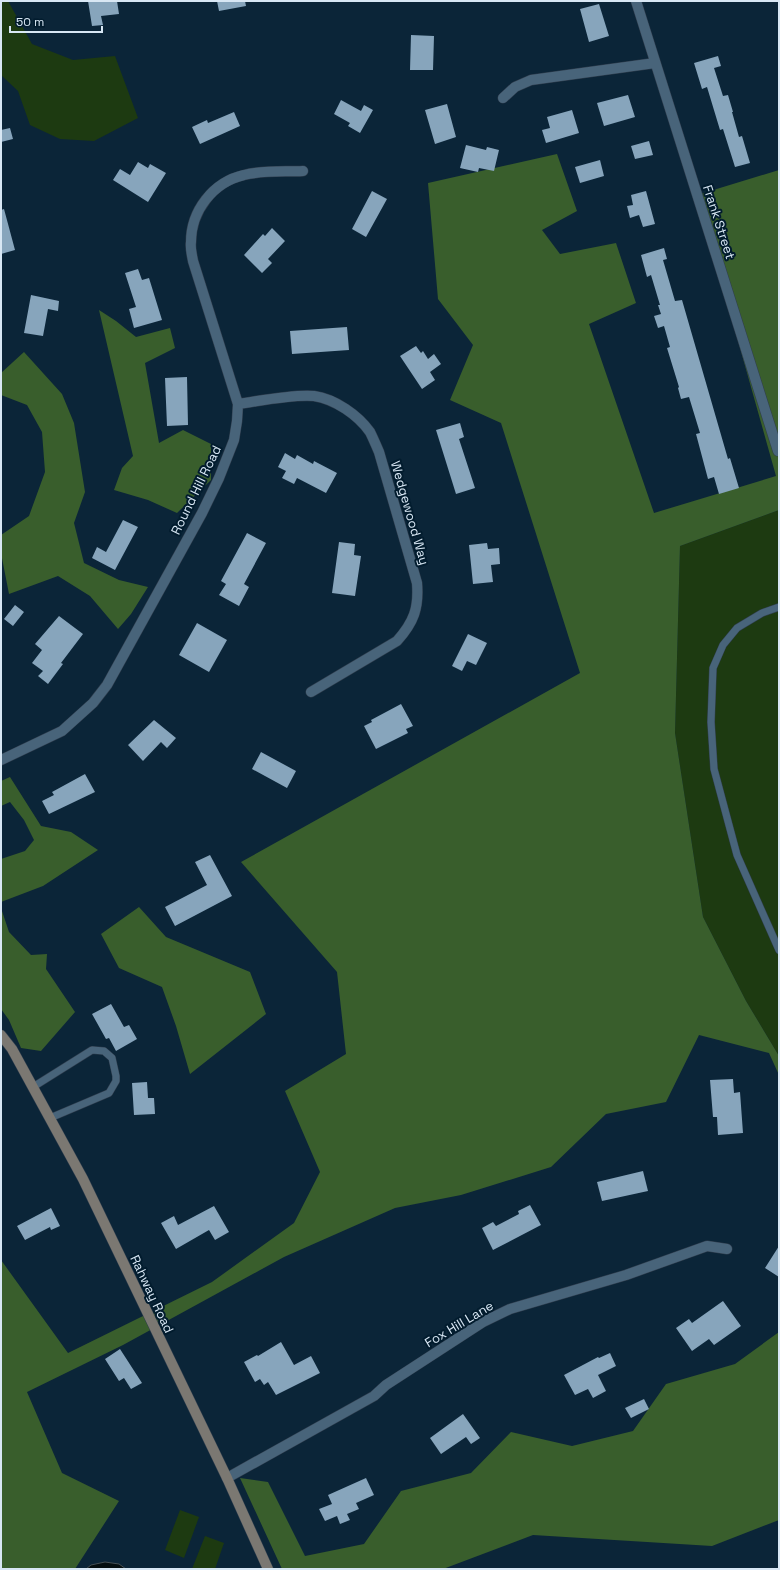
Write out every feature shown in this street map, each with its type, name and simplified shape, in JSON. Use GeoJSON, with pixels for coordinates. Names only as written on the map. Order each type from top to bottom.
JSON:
{"type":"FeatureCollection","features":[{"type":"Feature","properties":{"kind":"street","name":"Frank Street"},"geometry":{"type":"LineString","coordinates":[[636,1],[778,450]]}},
{"type":"Feature","properties":{"kind":"street"},"geometry":{"type":"LineString","coordinates":[[503,98],[515,87],[531,80],[655,63]]}},
{"type":"Feature","properties":{"kind":"street","name":"Round Hill Road"},"geometry":{"type":"LineString","coordinates":[[1,760],[62,730],[93,704],[107,685],[202,513],[219,478],[234,440],[238,404],[193,261],[190,243],[192,229],[197,214],[204,201],[214,190],[228,181],[243,175],[263,172],[303,171]]}},
{"type":"Feature","properties":{"kind":"street","name":"Wedgewood Way"},"geometry":{"type":"LineString","coordinates":[[238,404],[296,396],[314,396],[330,401],[347,410],[360,421],[370,433],[379,452],[417,583],[417,608],[413,620],[397,641],[311,692]]}},
{"type":"Feature","properties":{"kind":"street","name":"Rahway Road"},"geometry":{"type":"LineString","coordinates":[[1,1036],[12,1049],[83,1179],[227,1478],[268,1569]]}},
{"type":"Feature","properties":{"kind":"street","name":"Fox Hill Lane"},"geometry":{"type":"LineString","coordinates":[[227,1478],[374,1396],[386,1385],[483,1322],[503,1313],[626,1275],[707,1246],[727,1249]]}},
{"type":"Feature","properties":{"kind":"lane"},"geometry":{"type":"LineString","coordinates":[[779,607],[762,612],[737,628],[723,645],[713,668],[711,722],[714,768],[737,855],[779,950]]}},
{"type":"Feature","properties":{"kind":"lane"},"geometry":{"type":"LineString","coordinates":[[33,1087],[92,1050],[104,1051],[112,1058],[116,1081],[109,1093],[50,1118]]}},
{"type":"Feature","properties":{"kind":"green space"},"geometry":{"type":"Polygon","coordinates":[[[1,1],[8,1],[32,44],[73,60],[115,56],[138,118],[94,141],[60,139],[30,125],[18,91],[1,75],[1,1]]]}},
{"type":"Feature","properties":{"kind":"green space"},"geometry":{"type":"Polygon","coordinates":[[[557,154],[577,211],[542,230],[560,254],[616,243],[636,303],[589,324],[654,513],[776,476],[697,195],[779,170],[779,510],[680,546],[675,733],[703,917],[746,1001],[779,1056],[779,1075],[769,1053],[699,1035],[666,1102],[606,1114],[551,1167],[461,1195],[395,1208],[284,1257],[123,1345],[27,1392],[62,1473],[119,1501],[75,1569],[1,1569],[1,1260],[68,1353],[212,1282],[294,1223],[320,1172],[285,1091],[346,1054],[337,972],[241,862],[580,673],[501,423],[450,400],[473,345],[438,299],[428,183],[557,154]]]}},
{"type":"Feature","properties":{"kind":"green space"},"geometry":{"type":"Polygon","coordinates":[[[99,310],[136,337],[170,328],[175,348],[145,363],[159,443],[183,430],[211,444],[211,480],[177,513],[148,500],[114,490],[122,468],[133,456],[99,310]]]}},
{"type":"Feature","properties":{"kind":"green space"},"geometry":{"type":"Polygon","coordinates":[[[24,352],[62,394],[74,423],[85,492],[74,523],[84,563],[119,580],[148,587],[131,614],[118,629],[90,596],[58,576],[9,594],[1,553],[1,535],[29,516],[45,472],[42,432],[27,405],[1,395],[1,373],[24,352]]]}},
{"type":"Feature","properties":{"kind":"green space"},"geometry":{"type":"Polygon","coordinates":[[[779,510],[779,1056],[746,1001],[703,917],[675,733],[680,546],[779,510]]]}},
{"type":"Feature","properties":{"kind":"green space"},"geometry":{"type":"Polygon","coordinates":[[[10,777],[41,826],[71,832],[98,850],[43,886],[1,902],[1,859],[25,851],[34,840],[24,820],[10,802],[1,806],[1,781],[10,777]]]}},
{"type":"Feature","properties":{"kind":"green space"},"geometry":{"type":"Polygon","coordinates":[[[139,907],[166,937],[250,972],[266,1014],[190,1074],[176,1026],[162,987],[119,968],[101,934],[139,907]]]}},
{"type":"Feature","properties":{"kind":"green space"},"geometry":{"type":"Polygon","coordinates":[[[1,908],[9,932],[31,955],[47,954],[46,969],[75,1012],[41,1051],[21,1048],[9,1020],[1,1009],[1,908]]]}},
{"type":"Feature","properties":{"kind":"green space"},"geometry":{"type":"Polygon","coordinates":[[[779,1332],[779,1520],[712,1546],[533,1535],[443,1569],[282,1569],[240,1478],[268,1482],[305,1556],[364,1544],[401,1491],[471,1473],[511,1432],[572,1446],[633,1431],[666,1384],[735,1364],[779,1332]]]}},
{"type":"Feature","properties":{"kind":"green space"},"geometry":{"type":"Polygon","coordinates":[[[180,1510],[199,1517],[184,1558],[165,1550],[180,1510]]]}},
{"type":"Feature","properties":{"kind":"green space"},"geometry":{"type":"Polygon","coordinates":[[[205,1536],[224,1543],[215,1569],[192,1569],[205,1536]]]}},
{"type":"Feature","properties":{"kind":"shaded area"},"geometry":{"type":"Polygon","coordinates":[[[105,1562],[119,1564],[126,1569],[86,1569],[91,1565],[105,1562]]]}},
{"type":"Feature","properties":{"kind":"building"},"geometry":{"type":"Polygon","coordinates":[[[88,1],[117,1],[119,14],[101,16],[103,25],[92,26],[88,1]]]}},
{"type":"Feature","properties":{"kind":"building"},"geometry":{"type":"Polygon","coordinates":[[[217,1],[245,1],[246,6],[219,11],[217,1]]]}},
{"type":"Feature","properties":{"kind":"building"},"geometry":{"type":"Polygon","coordinates":[[[599,4],[609,36],[589,42],[580,9],[599,4]]]}},
{"type":"Feature","properties":{"kind":"building"},"geometry":{"type":"Polygon","coordinates":[[[411,35],[434,36],[433,70],[410,70],[411,35]]]}},
{"type":"Feature","properties":{"kind":"building"},"geometry":{"type":"Polygon","coordinates":[[[718,56],[721,66],[714,68],[723,96],[728,95],[739,137],[742,136],[750,163],[735,167],[723,129],[720,130],[707,87],[702,89],[694,63],[718,56]]]}},
{"type":"Feature","properties":{"kind":"building"},"geometry":{"type":"Polygon","coordinates":[[[628,95],[635,117],[604,126],[597,103],[628,95]]]}},
{"type":"Feature","properties":{"kind":"building"},"geometry":{"type":"Polygon","coordinates":[[[341,100],[361,111],[364,105],[373,110],[360,133],[348,126],[350,123],[334,114],[341,100]]]}},
{"type":"Feature","properties":{"kind":"building"},"geometry":{"type":"Polygon","coordinates":[[[447,104],[456,137],[435,144],[425,110],[447,104]]]}},
{"type":"Feature","properties":{"kind":"building"},"geometry":{"type":"Polygon","coordinates":[[[572,110],[579,133],[546,143],[542,130],[550,128],[547,117],[572,110]]]}},
{"type":"Feature","properties":{"kind":"building"},"geometry":{"type":"Polygon","coordinates":[[[234,112],[240,126],[200,144],[192,127],[207,120],[208,123],[234,112]]]}},
{"type":"Feature","properties":{"kind":"building"},"geometry":{"type":"Polygon","coordinates":[[[10,128],[13,139],[1,142],[1,130],[10,128]]]}},
{"type":"Feature","properties":{"kind":"building"},"geometry":{"type":"Polygon","coordinates":[[[649,141],[653,155],[635,159],[631,146],[649,141]]]}},
{"type":"Feature","properties":{"kind":"building"},"geometry":{"type":"Polygon","coordinates":[[[466,145],[486,150],[487,147],[499,150],[494,171],[479,168],[478,172],[460,168],[466,145]]]}},
{"type":"Feature","properties":{"kind":"building"},"geometry":{"type":"Polygon","coordinates":[[[600,160],[604,176],[580,183],[575,167],[600,160]]]}},
{"type":"Feature","properties":{"kind":"building"},"geometry":{"type":"Polygon","coordinates":[[[138,162],[148,168],[150,164],[166,173],[148,202],[113,180],[120,169],[130,175],[138,162]]]}},
{"type":"Feature","properties":{"kind":"building"},"geometry":{"type":"Polygon","coordinates":[[[372,191],[387,199],[366,237],[352,229],[372,191]]]}},
{"type":"Feature","properties":{"kind":"building"},"geometry":{"type":"Polygon","coordinates":[[[646,191],[655,224],[643,227],[639,215],[630,218],[627,206],[633,205],[631,195],[646,191]]]}},
{"type":"Feature","properties":{"kind":"building"},"geometry":{"type":"Polygon","coordinates":[[[4,209],[15,250],[1,254],[1,210],[4,209]]]}},
{"type":"Feature","properties":{"kind":"building"},"geometry":{"type":"Polygon","coordinates":[[[272,228],[285,241],[268,259],[272,263],[262,273],[244,255],[263,234],[265,236],[272,228]]]}},
{"type":"Feature","properties":{"kind":"building"},"geometry":{"type":"Polygon","coordinates":[[[664,248],[667,259],[663,260],[675,301],[682,300],[728,459],[730,458],[739,488],[719,494],[714,477],[708,479],[696,434],[700,433],[689,397],[681,399],[679,387],[667,348],[670,347],[664,326],[658,328],[654,316],[661,314],[658,305],[660,305],[651,275],[647,277],[641,255],[664,248]]]}},
{"type":"Feature","properties":{"kind":"building"},"geometry":{"type":"Polygon","coordinates":[[[138,269],[142,280],[149,278],[162,320],[134,328],[129,309],[136,307],[125,273],[138,269]]]}},
{"type":"Feature","properties":{"kind":"building"},"geometry":{"type":"Polygon","coordinates":[[[31,295],[59,301],[58,311],[48,309],[43,336],[24,333],[31,295]]]}},
{"type":"Feature","properties":{"kind":"building"},"geometry":{"type":"Polygon","coordinates":[[[347,327],[349,350],[292,354],[290,331],[347,327]]]}},
{"type":"Feature","properties":{"kind":"building"},"geometry":{"type":"Polygon","coordinates":[[[416,346],[421,353],[423,351],[428,359],[434,354],[441,364],[430,372],[435,380],[422,389],[400,356],[416,346]]]}},
{"type":"Feature","properties":{"kind":"building"},"geometry":{"type":"Polygon","coordinates":[[[187,377],[188,425],[167,426],[165,378],[187,377]]]}},
{"type":"Feature","properties":{"kind":"building"},"geometry":{"type":"Polygon","coordinates":[[[460,423],[464,437],[459,439],[475,488],[456,494],[436,430],[460,423]]]}},
{"type":"Feature","properties":{"kind":"building"},"geometry":{"type":"Polygon","coordinates":[[[285,453],[295,459],[297,455],[313,464],[314,461],[337,473],[326,493],[297,478],[294,484],[282,478],[286,471],[278,467],[285,453]]]}},
{"type":"Feature","properties":{"kind":"building"},"geometry":{"type":"Polygon","coordinates":[[[123,520],[138,527],[115,570],[92,558],[97,547],[106,552],[123,520]]]}},
{"type":"Feature","properties":{"kind":"building"},"geometry":{"type":"Polygon","coordinates":[[[247,533],[266,543],[244,584],[249,587],[239,606],[219,595],[226,584],[221,581],[247,533]]]}},
{"type":"Feature","properties":{"kind":"building"},"geometry":{"type":"Polygon","coordinates":[[[339,542],[355,544],[354,555],[361,556],[355,596],[332,593],[339,542]]]}},
{"type":"Feature","properties":{"kind":"building"},"geometry":{"type":"Polygon","coordinates":[[[487,543],[488,549],[499,548],[500,564],[491,565],[493,582],[473,584],[469,545],[487,543]]]}},
{"type":"Feature","properties":{"kind":"building"},"geometry":{"type":"Polygon","coordinates":[[[15,605],[24,612],[13,626],[4,619],[15,605]]]}},
{"type":"Feature","properties":{"kind":"building"},"geometry":{"type":"Polygon","coordinates":[[[59,616],[83,634],[61,663],[63,664],[48,684],[38,676],[43,671],[32,663],[42,650],[35,644],[59,616]]]}},
{"type":"Feature","properties":{"kind":"building"},"geometry":{"type":"Polygon","coordinates":[[[197,623],[227,640],[209,672],[179,655],[197,623]]]}},
{"type":"Feature","properties":{"kind":"building"},"geometry":{"type":"Polygon","coordinates":[[[468,634],[487,643],[476,665],[467,661],[462,671],[452,666],[468,634]]]}},
{"type":"Feature","properties":{"kind":"building"},"geometry":{"type":"Polygon","coordinates":[[[401,704],[413,726],[406,729],[408,733],[376,749],[364,726],[372,722],[371,720],[401,704]]]}},
{"type":"Feature","properties":{"kind":"building"},"geometry":{"type":"Polygon","coordinates":[[[154,720],[176,738],[167,748],[161,742],[143,761],[128,745],[154,720]]]}},
{"type":"Feature","properties":{"kind":"building"},"geometry":{"type":"Polygon","coordinates":[[[261,752],[296,771],[287,788],[252,769],[261,752]]]}},
{"type":"Feature","properties":{"kind":"building"},"geometry":{"type":"Polygon","coordinates":[[[85,774],[95,792],[49,814],[42,801],[54,795],[52,792],[85,774]]]}},
{"type":"Feature","properties":{"kind":"building"},"geometry":{"type":"Polygon","coordinates":[[[210,855],[232,896],[175,926],[165,907],[207,885],[195,862],[210,855]]]}},
{"type":"Feature","properties":{"kind":"building"},"geometry":{"type":"Polygon","coordinates":[[[111,1004],[124,1027],[129,1025],[137,1039],[116,1051],[109,1038],[106,1039],[92,1014],[111,1004]]]}},
{"type":"Feature","properties":{"kind":"building"},"geometry":{"type":"Polygon","coordinates":[[[733,1079],[734,1093],[740,1092],[743,1133],[718,1135],[717,1117],[713,1117],[710,1080],[733,1079]]]}},
{"type":"Feature","properties":{"kind":"building"},"geometry":{"type":"Polygon","coordinates":[[[147,1082],[148,1098],[154,1098],[155,1114],[134,1115],[132,1083],[147,1082]]]}},
{"type":"Feature","properties":{"kind":"building"},"geometry":{"type":"Polygon","coordinates":[[[643,1171],[648,1191],[602,1201],[597,1182],[643,1171]]]}},
{"type":"Feature","properties":{"kind":"building"},"geometry":{"type":"Polygon","coordinates":[[[530,1205],[541,1225],[493,1250],[482,1228],[493,1222],[496,1226],[519,1214],[518,1211],[530,1205]]]}},
{"type":"Feature","properties":{"kind":"building"},"geometry":{"type":"Polygon","coordinates":[[[214,1206],[229,1232],[215,1240],[209,1230],[176,1249],[161,1223],[174,1216],[178,1225],[214,1206]]]}},
{"type":"Feature","properties":{"kind":"building"},"geometry":{"type":"Polygon","coordinates":[[[51,1208],[60,1226],[51,1230],[50,1227],[25,1240],[17,1226],[51,1208]]]}},
{"type":"Feature","properties":{"kind":"building"},"geometry":{"type":"Polygon","coordinates":[[[779,1246],[779,1277],[765,1268],[779,1246]]]}},
{"type":"Feature","properties":{"kind":"building"},"geometry":{"type":"Polygon","coordinates":[[[723,1301],[741,1326],[714,1345],[709,1339],[692,1351],[676,1328],[689,1319],[692,1323],[723,1301]]]}},
{"type":"Feature","properties":{"kind":"building"},"geometry":{"type":"Polygon","coordinates":[[[281,1342],[294,1365],[311,1356],[320,1373],[276,1395],[268,1382],[264,1385],[260,1379],[255,1382],[244,1362],[257,1355],[258,1356],[281,1342]]]}},
{"type":"Feature","properties":{"kind":"building"},"geometry":{"type":"Polygon","coordinates":[[[120,1349],[142,1383],[131,1389],[124,1378],[119,1381],[105,1359],[120,1349]]]}},
{"type":"Feature","properties":{"kind":"building"},"geometry":{"type":"Polygon","coordinates":[[[610,1353],[616,1366],[598,1375],[606,1391],[593,1398],[588,1389],[575,1395],[564,1375],[598,1357],[599,1358],[610,1353]]]}},
{"type":"Feature","properties":{"kind":"building"},"geometry":{"type":"Polygon","coordinates":[[[644,1399],[649,1409],[631,1418],[625,1408],[644,1399]]]}},
{"type":"Feature","properties":{"kind":"building"},"geometry":{"type":"Polygon","coordinates":[[[463,1414],[480,1438],[471,1444],[466,1437],[441,1454],[430,1438],[463,1414]]]}},
{"type":"Feature","properties":{"kind":"building"},"geometry":{"type":"Polygon","coordinates":[[[366,1478],[374,1495],[356,1503],[359,1509],[347,1514],[350,1520],[340,1524],[337,1516],[325,1521],[319,1509],[332,1504],[328,1495],[366,1478]]]}}]}
